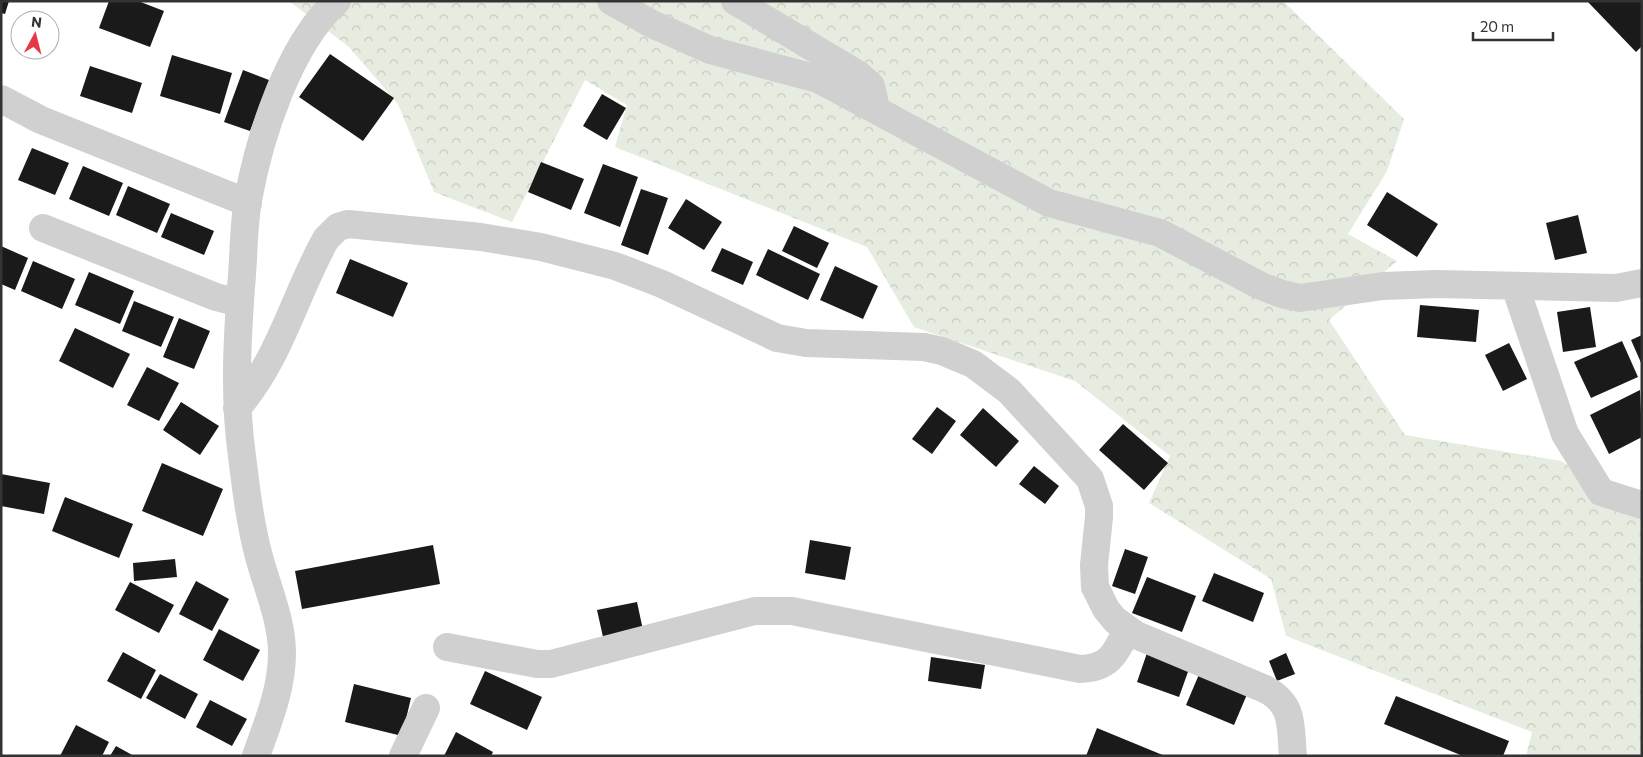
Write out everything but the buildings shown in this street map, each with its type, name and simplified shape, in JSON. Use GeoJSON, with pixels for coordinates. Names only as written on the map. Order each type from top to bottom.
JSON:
{"type":"FeatureCollection","features":[{"type":"Feature","properties":{"kind":"street"},"geometry":{"type":"LineString","coordinates":[[256,756],[275,701],[280,674],[281,646],[250,511],[238,408],[236,362],[248,203],[268,124],[285,77],[303,44],[336,1]]}},
{"type":"Feature","properties":{"kind":"street"},"geometry":{"type":"LineString","coordinates":[[611,1],[652,24],[710,50],[818,79],[1049,202],[1160,233],[1262,286],[1282,294],[1300,298],[1383,286],[1616,288],[1642,283]]}},
{"type":"Feature","properties":{"kind":"street"},"geometry":{"type":"LineString","coordinates":[[735,1],[859,75],[871,86],[876,109]]}},
{"type":"Feature","properties":{"kind":"street"},"geometry":{"type":"LineString","coordinates":[[1,99],[41,120],[248,203]]}},
{"type":"Feature","properties":{"kind":"street"},"geometry":{"type":"LineString","coordinates":[[238,408],[255,388],[267,366],[326,239],[338,227],[348,224],[481,237],[551,249],[615,266],[662,284],[777,338],[806,343],[924,347],[960,358],[986,372],[1009,391],[1090,479],[1099,506],[1094,565],[1096,587],[1106,609],[1127,630],[1266,690],[1280,699],[1287,707],[1293,756]]}},
{"type":"Feature","properties":{"kind":"street"},"geometry":{"type":"LineString","coordinates":[[43,228],[216,297],[240,303]]}},
{"type":"Feature","properties":{"kind":"street"},"geometry":{"type":"LineString","coordinates":[[1515,286],[1565,434],[1601,492],[1642,505]]}},
{"type":"Feature","properties":{"kind":"street"},"geometry":{"type":"LineString","coordinates":[[447,647],[537,664],[551,664],[733,616],[772,610],[806,613],[1086,669],[1102,666],[1110,660],[1116,653],[1127,630]]}},
{"type":"Feature","properties":{"kind":"street"},"geometry":{"type":"LineString","coordinates":[[403,756],[426,708]]}},
{"type":"Feature","properties":{"kind":"green space"},"geometry":{"type":"Polygon","coordinates":[[[289,1],[1283,1],[1404,119],[1387,171],[1348,234],[1397,261],[1329,320],[1405,435],[1561,461],[1642,513],[1642,756],[1526,756],[1532,732],[1286,636],[1271,579],[1149,503],[1170,456],[1075,381],[914,327],[867,247],[615,147],[627,105],[585,80],[512,222],[434,192],[398,104],[349,47],[289,1]]]}}]}
